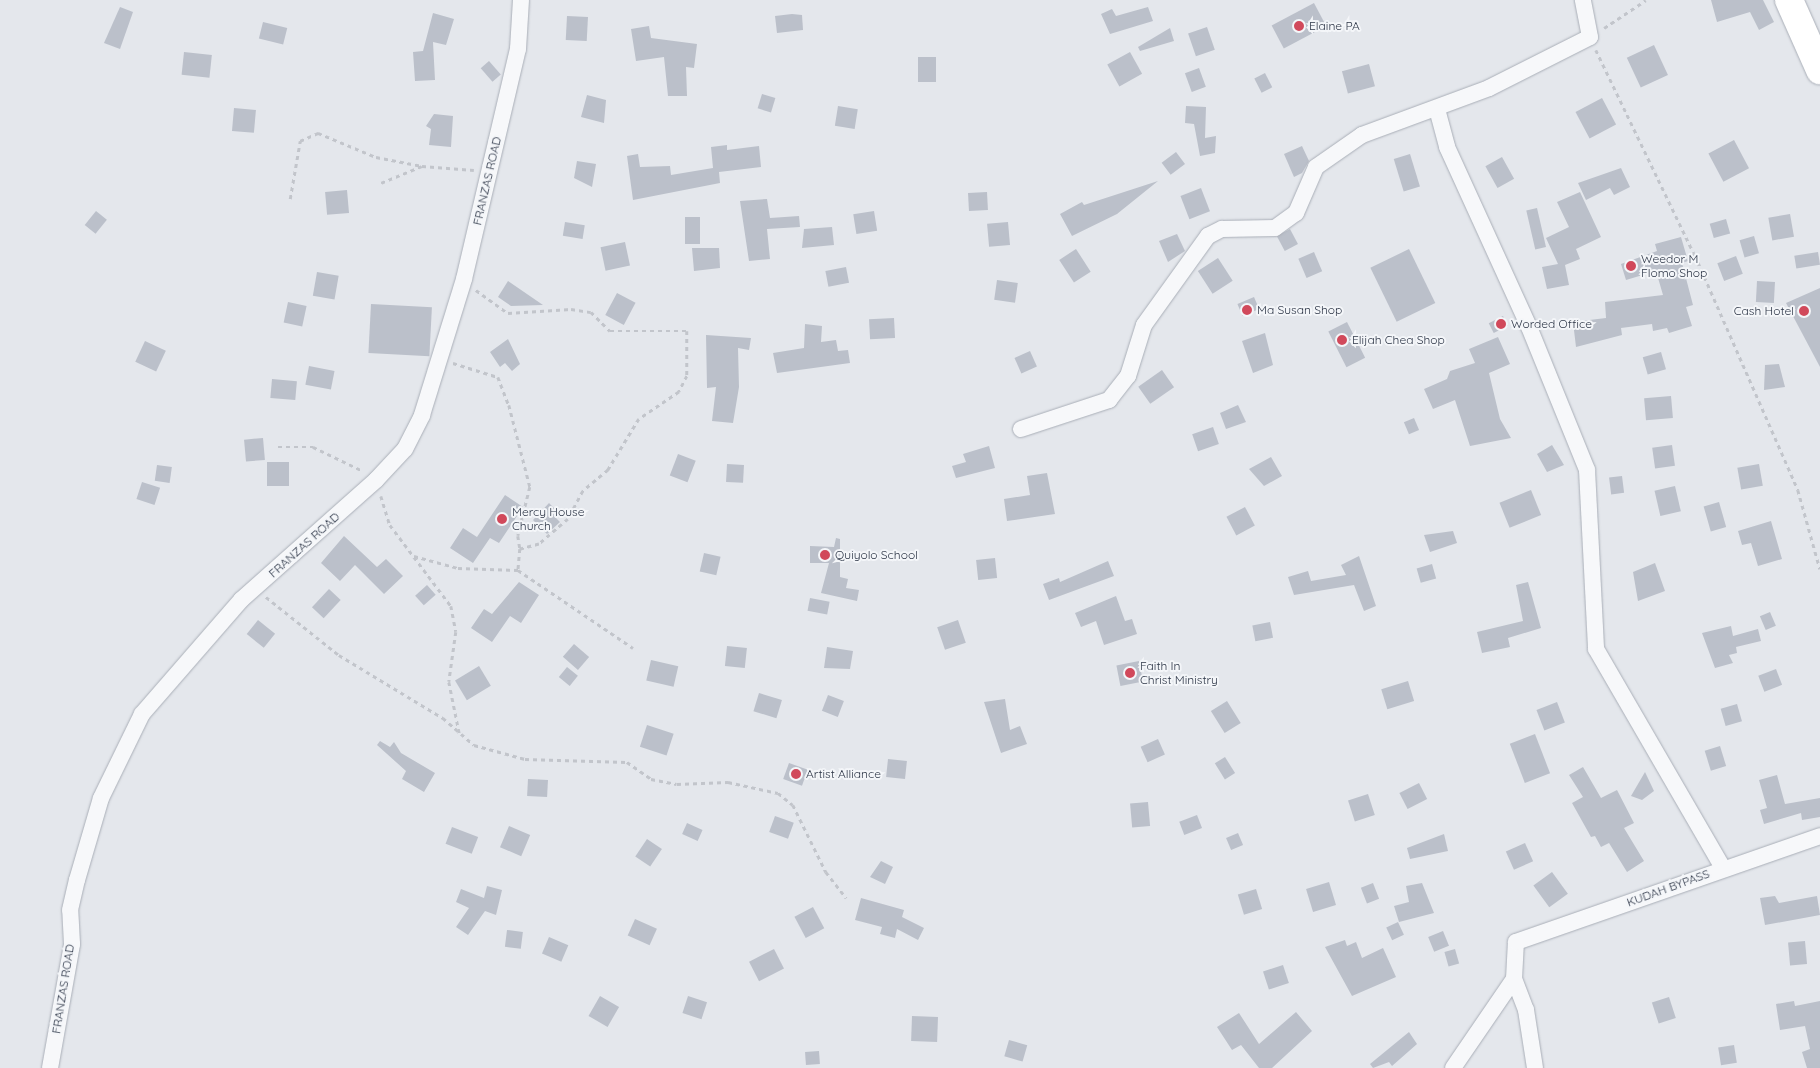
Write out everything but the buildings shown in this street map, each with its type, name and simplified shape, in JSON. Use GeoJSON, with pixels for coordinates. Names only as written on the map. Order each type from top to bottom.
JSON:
{"type":"FeatureCollection","features":[{"type":"Feature","properties":{"kind":"highway"},"geometry":{"type":"LineString","coordinates":[[1789,0],[1820,70]]}},
{"type":"Feature","properties":{"kind":"street","name":"FRANZAS ROAD"},"geometry":{"type":"LineString","coordinates":[[50,1068],[72,944],[70,910],[101,798],[142,714],[256,588],[376,480],[405,449],[443,357],[464,279],[518,50],[521,0]]}},
{"type":"Feature","properties":{"kind":"street"},"geometry":{"type":"LineString","coordinates":[[1021,429],[1109,400],[1128,376],[1144,325],[1208,236],[1222,229],[1275,228],[1296,213],[1316,167],[1362,135],[1437,109],[1590,37],[1583,0]]}},
{"type":"Feature","properties":{"kind":"street"},"geometry":{"type":"LineString","coordinates":[[1437,109],[1447,148],[1529,327],[1587,470],[1596,649],[1724,868]]}},
{"type":"Feature","properties":{"kind":"street","name":"KUDAH BYPASS"},"geometry":{"type":"LineString","coordinates":[[1514,979],[1516,942],[1820,836]]}},
{"type":"Feature","properties":{"kind":"street"},"geometry":{"type":"LineString","coordinates":[[1453,1068],[1514,979]]}},
{"type":"Feature","properties":{"kind":"street"},"geometry":{"type":"LineString","coordinates":[[1514,979],[1526,1010],[1534,1068]]}},
{"type":"Feature","properties":{"kind":"path"},"geometry":{"type":"LineString","coordinates":[[1646,0],[1590,37],[1698,262],[1798,490],[1820,568]]}},
{"type":"Feature","properties":{"kind":"path"},"geometry":{"type":"LineString","coordinates":[[290,199],[300,141],[318,133],[376,157],[422,166],[490,169]]}},
{"type":"Feature","properties":{"kind":"path"},"geometry":{"type":"LineString","coordinates":[[381,183],[422,166]]}},
{"type":"Feature","properties":{"kind":"path"},"geometry":{"type":"LineString","coordinates":[[464,279],[508,313],[571,309],[591,312],[610,332],[686,331],[687,376],[679,392],[639,419],[608,470],[583,491],[568,519],[539,544],[520,549]]}},
{"type":"Feature","properties":{"kind":"path"},"geometry":{"type":"LineString","coordinates":[[443,357],[498,377],[509,405],[530,487],[518,536],[520,549],[518,570]]}},
{"type":"Feature","properties":{"kind":"path"},"geometry":{"type":"LineString","coordinates":[[278,447],[328,452],[376,480],[390,525],[451,606],[456,632],[449,682],[460,736]]}},
{"type":"Feature","properties":{"kind":"path"},"geometry":{"type":"LineString","coordinates":[[414,556],[458,568],[491,573],[518,570],[633,648]]}},
{"type":"Feature","properties":{"kind":"path"},"geometry":{"type":"LineString","coordinates":[[256,588],[339,655],[443,718],[460,736],[474,745],[525,759],[626,762],[651,779],[677,784],[728,782],[778,794],[793,805],[826,872],[846,898]]}},
{"type":"Feature","properties":{"kind":"place","name":"Elaine PA"},"geometry":{"type":"Point","coordinates":[1299,26]}},
{"type":"Feature","properties":{"kind":"place","name":"Weedor M Flomo Shop"},"geometry":{"type":"Point","coordinates":[1631,266]}},
{"type":"Feature","properties":{"kind":"place","name":"Ma Susan Shop"},"geometry":{"type":"Point","coordinates":[1247,310]}},
{"type":"Feature","properties":{"kind":"place","name":"Cash Hotel"},"geometry":{"type":"Point","coordinates":[1804,311]}},
{"type":"Feature","properties":{"kind":"place","name":"Worded Office"},"geometry":{"type":"Point","coordinates":[1501,324]}},
{"type":"Feature","properties":{"kind":"place","name":"Elijah Chea Shop"},"geometry":{"type":"Point","coordinates":[1342,340]}},
{"type":"Feature","properties":{"kind":"place","name":"Mercy House Church"},"geometry":{"type":"Point","coordinates":[502,519]}},
{"type":"Feature","properties":{"kind":"place","name":"Quiyolo School"},"geometry":{"type":"Point","coordinates":[825,555]}},
{"type":"Feature","properties":{"kind":"place","name":"Faith In Christ Ministry"},"geometry":{"type":"Point","coordinates":[1130,673]}},
{"type":"Feature","properties":{"kind":"place","name":"Artist Alliance"},"geometry":{"type":"Point","coordinates":[796,774]}}]}
